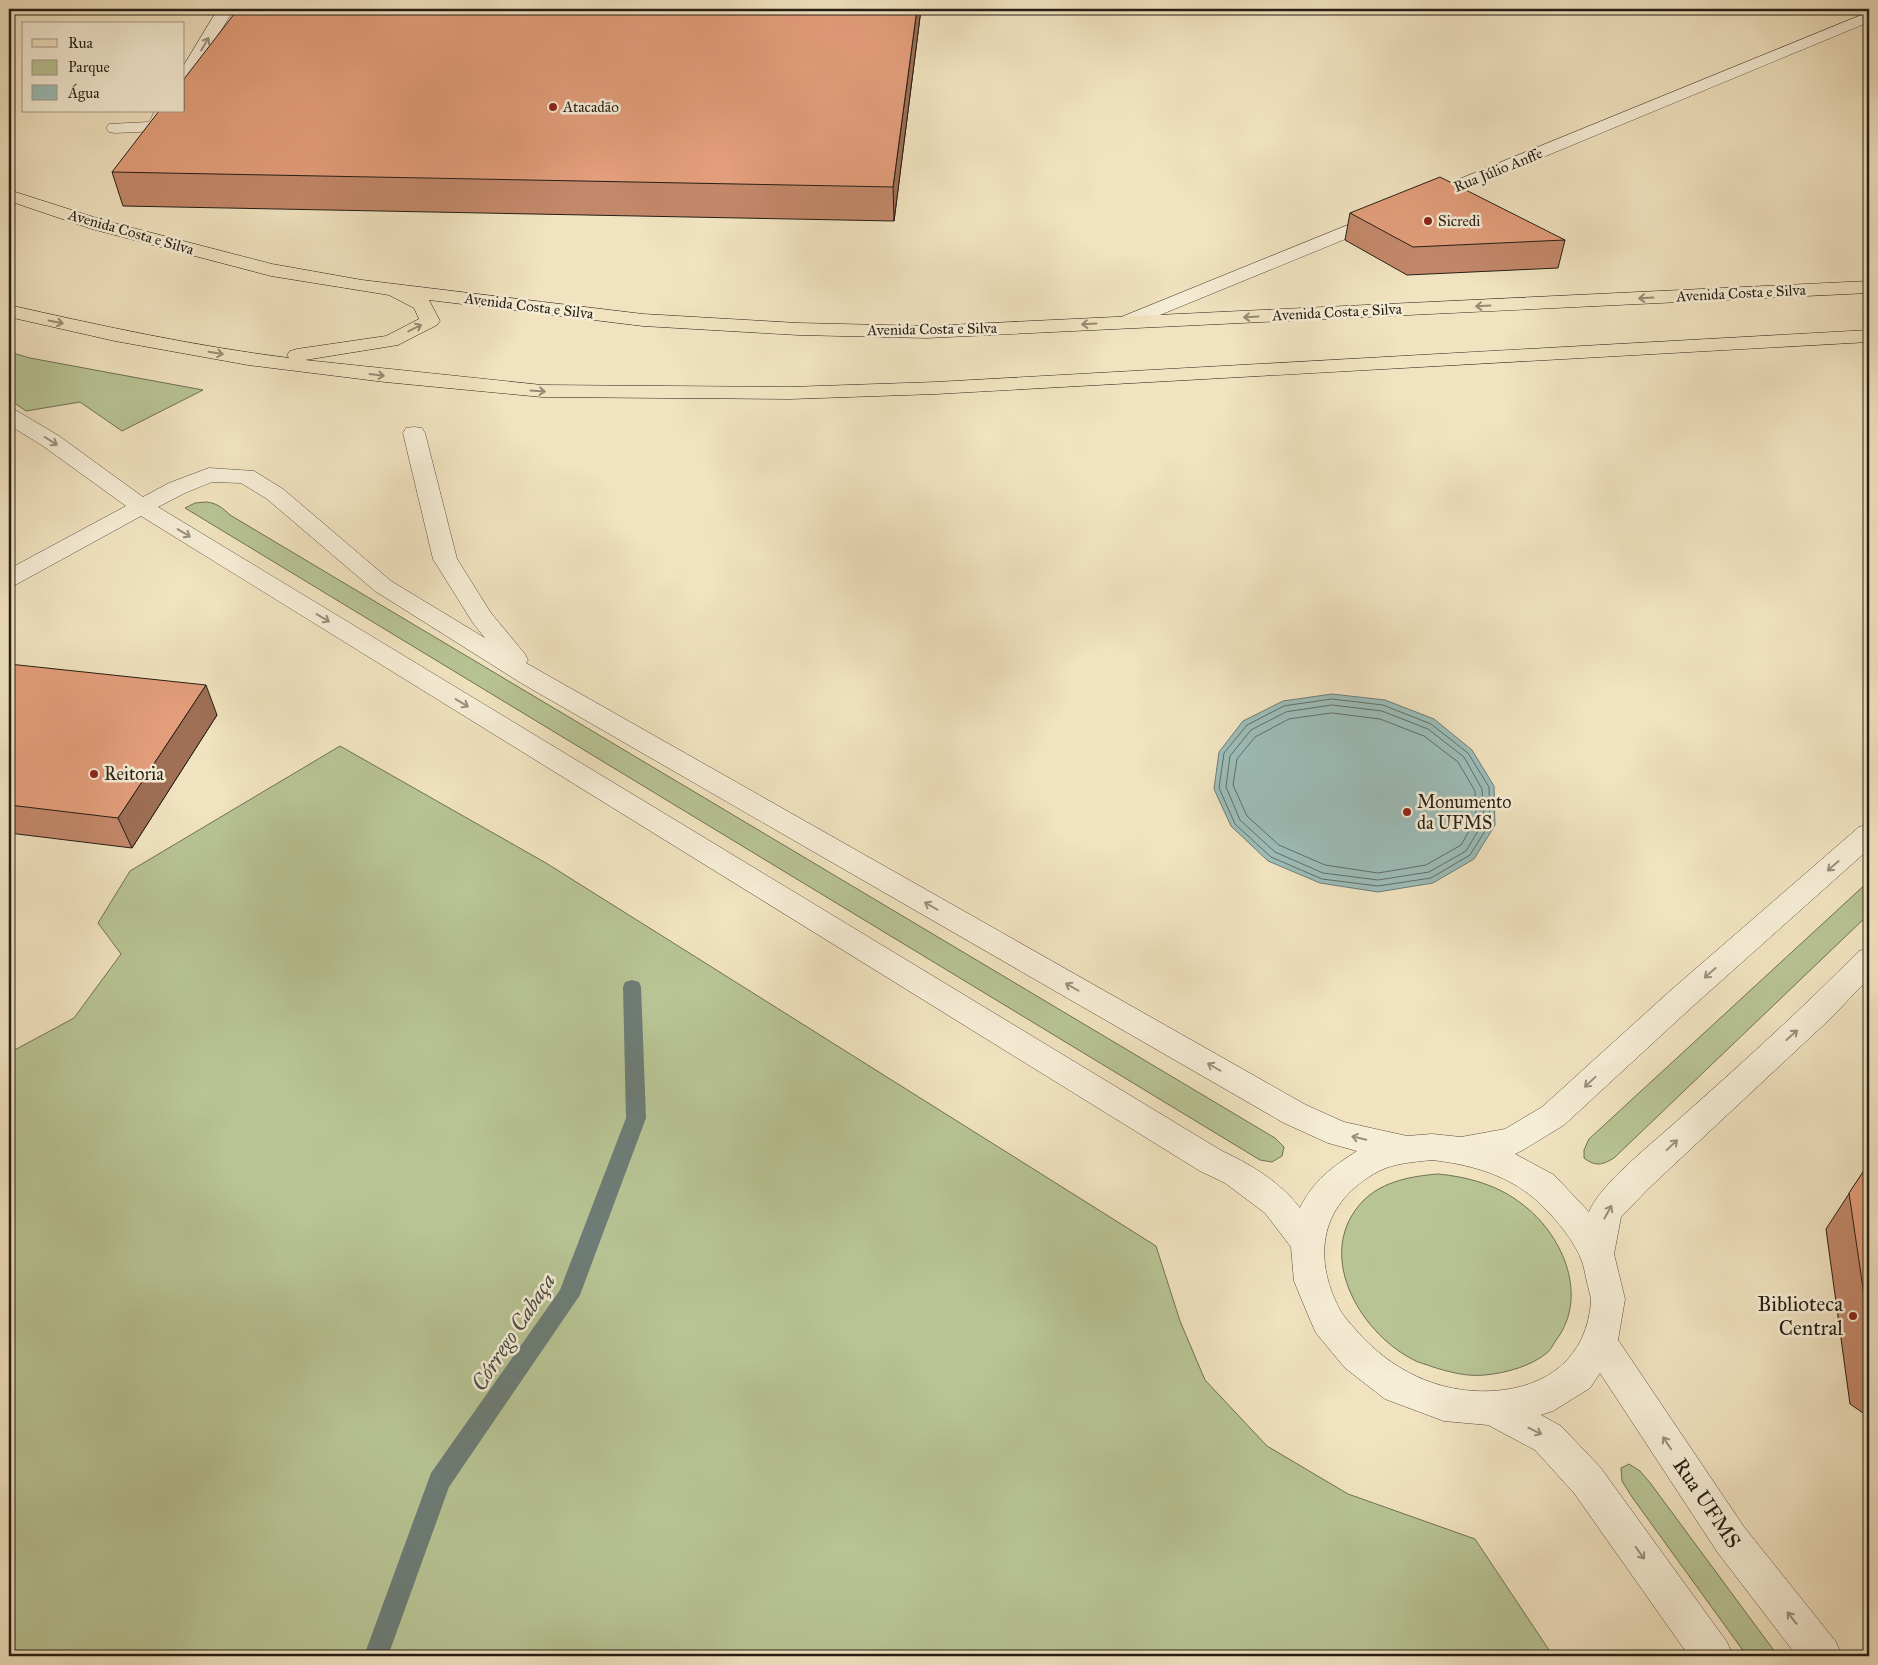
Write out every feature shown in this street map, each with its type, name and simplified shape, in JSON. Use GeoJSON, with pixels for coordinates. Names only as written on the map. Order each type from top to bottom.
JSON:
{"type":"FeatureCollection","features":[{"type":"Feature","properties":{"kind":"main road","name":"Avenida Costa e Silva"},"geometry":{"type":"LineString","coordinates":[[9,195],[99,225],[271,270],[387,289],[643,320],[798,329],[927,332],[1869,287]]}},
{"type":"Feature","properties":{"kind":"main road"},"geometry":{"type":"LineString","coordinates":[[248,359],[311,354],[391,341],[430,321],[422,304],[387,289]]}},
{"type":"Feature","properties":{"kind":"main road"},"geometry":{"type":"LineString","coordinates":[[9,311],[115,335],[248,359],[385,376],[542,391],[790,393],[936,388],[1864,337]]}},
{"type":"Feature","properties":{"kind":"street"},"geometry":{"type":"LineString","coordinates":[[185,76],[226,9]]}},
{"type":"Feature","properties":{"kind":"street"},"geometry":{"type":"LineString","coordinates":[[1841,12],[1867,20]]}},
{"type":"Feature","properties":{"kind":"street","name":"Rua Júlio Anffe"},"geometry":{"type":"LineString","coordinates":[[1412,205],[1867,20]]}},
{"type":"Feature","properties":{"kind":"street"},"geometry":{"type":"LineString","coordinates":[[115,128],[154,127],[163,112]]}},
{"type":"Feature","properties":{"kind":"street"},"geometry":{"type":"LineString","coordinates":[[1126,322],[1393,213]]}},
{"type":"Feature","properties":{"kind":"street"},"geometry":{"type":"LineString","coordinates":[[9,416],[51,442],[142,507],[1211,1161],[1236,1173],[1277,1203],[1307,1243]]}},
{"type":"Feature","properties":{"kind":"street"},"geometry":{"type":"LineString","coordinates":[[414,432],[445,559],[482,618],[530,677]]}},
{"type":"Feature","properties":{"kind":"street"},"geometry":{"type":"LineString","coordinates":[[9,579],[177,488],[209,475],[246,476],[275,494],[383,586],[530,677],[1295,1114],[1339,1134],[1407,1149]]}},
{"type":"Feature","properties":{"kind":"street"},"geometry":{"type":"LineString","coordinates":[[1458,1150],[1512,1141],[1553,1116],[1681,999],[1869,834]]}},
{"type":"Feature","properties":{"kind":"street"},"geometry":{"type":"LineString","coordinates":[[1597,1254],[1606,1211],[1637,1178],[1821,1009],[1869,959]]}},
{"type":"Feature","properties":{"kind":"street"},"geometry":{"type":"LineString","coordinates":[[1432,1147],[1458,1150],[1501,1162],[1542,1186],[1574,1217],[1597,1254],[1608,1299],[1600,1343],[1577,1376],[1540,1399],[1492,1408],[1444,1404],[1398,1386],[1357,1357],[1328,1322],[1311,1282],[1307,1243],[1317,1208],[1339,1180],[1370,1160],[1407,1149],[1432,1147]]}},
{"type":"Feature","properties":{"kind":"street","name":"Rua UFMS"},"geometry":{"type":"LineString","coordinates":[[1600,1343],[1731,1540],[1822,1656]]}},
{"type":"Feature","properties":{"kind":"street"},"geometry":{"type":"LineString","coordinates":[[1492,1408],[1548,1438],[1587,1480],[1713,1656]]}},
{"type":"Feature","properties":{"kind":"green space"},"geometry":{"type":"Polygon","coordinates":[[[9,352],[30,358],[203,390],[122,431],[80,402],[26,411],[9,399],[9,352]]]}},
{"type":"Feature","properties":{"kind":"green space"},"geometry":{"type":"Polygon","coordinates":[[[206,502],[219,506],[230,515],[1275,1138],[1284,1147],[1282,1156],[1272,1162],[1260,1160],[185,508],[195,503],[206,502]]]}},
{"type":"Feature","properties":{"kind":"green space"},"geometry":{"type":"Polygon","coordinates":[[[340,746],[546,863],[1156,1246],[1180,1321],[1205,1380],[1267,1446],[1348,1494],[1475,1539],[1553,1656],[9,1656],[9,1053],[74,1018],[121,954],[98,923],[130,871],[340,746]]]}},
{"type":"Feature","properties":{"kind":"green space"},"geometry":{"type":"Polygon","coordinates":[[[1869,881],[1869,914],[1614,1158],[1596,1164],[1584,1158],[1584,1150],[1589,1139],[1869,881]]]}},
{"type":"Feature","properties":{"kind":"green space"},"geometry":{"type":"Polygon","coordinates":[[[1438,1174],[1482,1183],[1513,1197],[1536,1216],[1548,1231],[1566,1264],[1571,1301],[1567,1319],[1559,1336],[1549,1350],[1542,1357],[1527,1365],[1501,1373],[1465,1375],[1439,1369],[1414,1360],[1392,1346],[1375,1330],[1360,1310],[1349,1288],[1343,1265],[1342,1242],[1349,1220],[1364,1200],[1389,1184],[1409,1178],[1438,1174]]]}},
{"type":"Feature","properties":{"kind":"green space"},"geometry":{"type":"Polygon","coordinates":[[[1629,1464],[1640,1471],[1651,1484],[1778,1656],[1747,1656],[1622,1481],[1621,1468],[1629,1464]]]}},
{"type":"Feature","properties":{"kind":"water"},"geometry":{"type":"Polygon","coordinates":[[[1332,694],[1385,700],[1434,719],[1472,750],[1494,786],[1495,825],[1474,859],[1433,883],[1378,892],[1320,883],[1268,861],[1231,826],[1214,789],[1219,752],[1243,721],[1283,701],[1332,694]]]}},
{"type":"Feature","properties":{"kind":"building","name":"Atacadão"},"geometry":{"type":"Polygon","coordinates":[[[238,9],[917,9],[893,187],[112,172],[158,112],[185,112],[185,78],[238,9]]]}},
{"type":"Feature","properties":{"kind":"building"},"geometry":{"type":"Polygon","coordinates":[[[1440,177],[1565,240],[1413,247],[1350,213],[1440,177]]]}},
{"type":"Feature","properties":{"kind":"building","name":"Reitoria"},"geometry":{"type":"Polygon","coordinates":[[[9,664],[206,685],[118,818],[9,805],[9,664]]]}},
{"type":"Feature","properties":{"kind":"building"},"geometry":{"type":"Polygon","coordinates":[[[1869,1163],[1869,1329],[1849,1193],[1869,1163]]]}},
{"type":"Feature","properties":{"kind":"waterway","name":"Córrego Cabaça"},"geometry":{"type":"LineString","coordinates":[[376,1656],[439,1481],[569,1295],[636,1118],[632,987]]}},
{"type":"Feature","properties":{"kind":"place","name":"Atacadão"},"geometry":{"type":"Point","coordinates":[553,107]}},
{"type":"Feature","properties":{"kind":"place","name":"Sicredi"},"geometry":{"type":"Point","coordinates":[1428,221]}},
{"type":"Feature","properties":{"kind":"place","name":"Reitoria"},"geometry":{"type":"Point","coordinates":[94,774]}},
{"type":"Feature","properties":{"kind":"place","name":"Monumento da UFMS"},"geometry":{"type":"Point","coordinates":[1407,812]}},
{"type":"Feature","properties":{"kind":"place","name":"Biblioteca Central"},"geometry":{"type":"Point","coordinates":[1853,1316]}}]}
